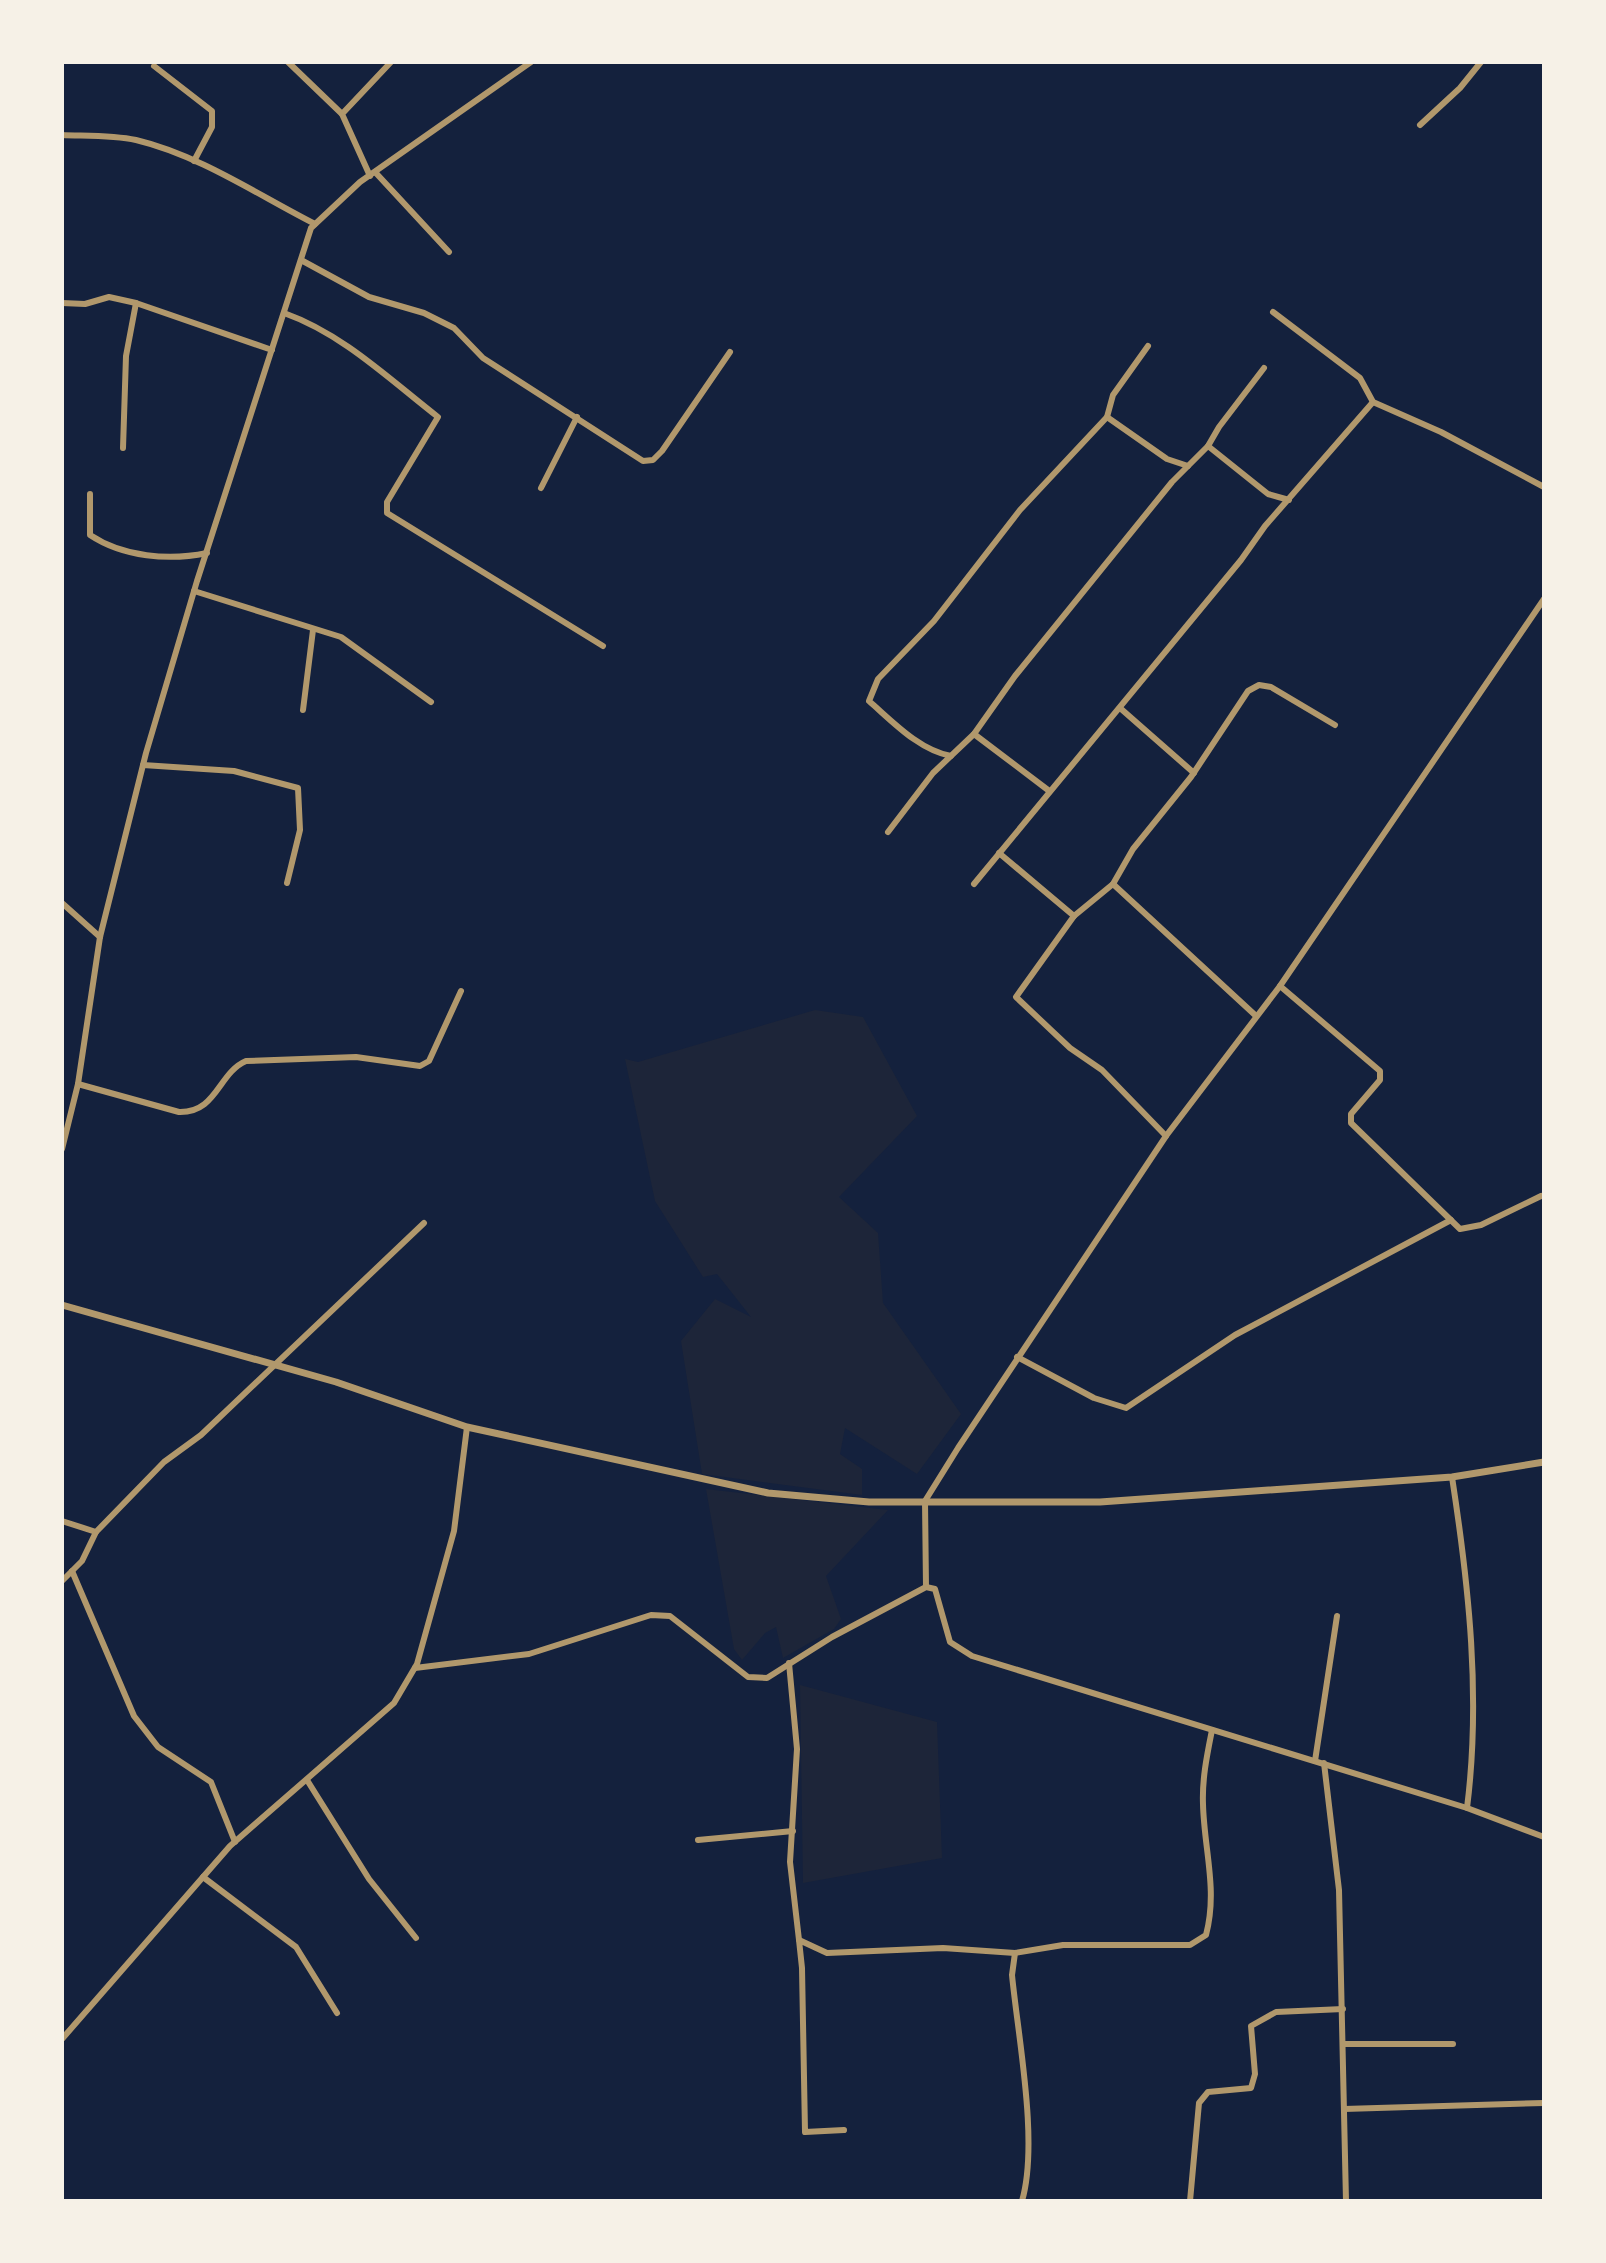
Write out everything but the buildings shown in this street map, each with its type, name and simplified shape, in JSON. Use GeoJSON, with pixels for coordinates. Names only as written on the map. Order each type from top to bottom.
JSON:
{"type":"FeatureCollection","features":[{"type":"Feature","properties":{"kind":"street"},"geometry":{"type":"LineString","coordinates":[[288,62],[342,114],[372,174],[449,252]]}},
{"type":"Feature","properties":{"kind":"street"},"geometry":{"type":"LineString","coordinates":[[342,114],[391,62]]}},
{"type":"Feature","properties":{"kind":"street"},"geometry":{"type":"LineString","coordinates":[[62,1149],[78,1084],[100,937],[143,765],[194,591],[315,224],[372,174],[531,62]]}},
{"type":"Feature","properties":{"kind":"street"},"geometry":{"type":"LineString","coordinates":[[1420,125],[1460,88],[1481,62]]}},
{"type":"Feature","properties":{"kind":"street"},"geometry":{"type":"LineString","coordinates":[[154,66],[212,111],[215,119],[194,161]]}},
{"type":"Feature","properties":{"kind":"street"},"geometry":{"type":"LineString","coordinates":[[62,135],[132,139],[194,161],[315,224]]}},
{"type":"Feature","properties":{"kind":"street"},"geometry":{"type":"LineString","coordinates":[[301,260],[369,297],[424,313],[454,328],[483,358],[643,461],[653,460],[730,352]]}},
{"type":"Feature","properties":{"kind":"street"},"geometry":{"type":"LineString","coordinates":[[62,303],[85,304],[109,297],[136,303],[272,350]]}},
{"type":"Feature","properties":{"kind":"street"},"geometry":{"type":"LineString","coordinates":[[123,448],[126,356],[136,303]]}},
{"type":"Feature","properties":{"kind":"street"},"geometry":{"type":"LineString","coordinates":[[1273,312],[1360,378],[1373,402],[1441,432],[1544,487]]}},
{"type":"Feature","properties":{"kind":"street"},"geometry":{"type":"LineString","coordinates":[[284,313],[316,325],[343,343],[438,417],[387,502],[387,513],[603,646]]}},
{"type":"Feature","properties":{"kind":"street"},"geometry":{"type":"LineString","coordinates":[[951,756],[939,754],[902,731],[869,701],[878,679],[934,621],[1020,510],[1107,417],[1113,395],[1148,346]]}},
{"type":"Feature","properties":{"kind":"street"},"geometry":{"type":"LineString","coordinates":[[888,832],[933,773],[974,734],[1093,578],[1208,446],[1264,368]]}},
{"type":"Feature","properties":{"kind":"street"},"geometry":{"type":"LineString","coordinates":[[974,884],[1048,790],[1120,708],[1373,402]]}},
{"type":"Feature","properties":{"kind":"street"},"geometry":{"type":"LineString","coordinates":[[541,488],[577,417]]}},
{"type":"Feature","properties":{"kind":"street"},"geometry":{"type":"LineString","coordinates":[[1107,417],[1167,459],[1188,466]]}},
{"type":"Feature","properties":{"kind":"street"},"geometry":{"type":"LineString","coordinates":[[1208,446],[1268,494],[1289,500]]}},
{"type":"Feature","properties":{"kind":"street"},"geometry":{"type":"LineString","coordinates":[[90,494],[90,535],[99,542],[139,555],[185,558],[207,553]]}},
{"type":"Feature","properties":{"kind":"street"},"geometry":{"type":"LineString","coordinates":[[194,591],[341,637],[431,702]]}},
{"type":"Feature","properties":{"kind":"street"},"geometry":{"type":"LineString","coordinates":[[926,1587],[925,1501],[1017,1357],[1166,1136],[1280,986],[1544,599]]}},
{"type":"Feature","properties":{"kind":"street"},"geometry":{"type":"LineString","coordinates":[[303,710],[313,630]]}},
{"type":"Feature","properties":{"kind":"street"},"geometry":{"type":"LineString","coordinates":[[1166,1136],[1102,1070],[1070,1048],[1016,997],[1074,916],[1113,884],[1133,849],[1194,773],[1248,691],[1259,685],[1271,687],[1335,725]]}},
{"type":"Feature","properties":{"kind":"street"},"geometry":{"type":"LineString","coordinates":[[1120,708],[1194,773]]}},
{"type":"Feature","properties":{"kind":"street"},"geometry":{"type":"LineString","coordinates":[[974,734],[1048,790]]}},
{"type":"Feature","properties":{"kind":"street"},"geometry":{"type":"LineString","coordinates":[[143,765],[234,771],[298,788],[300,830],[287,883]]}},
{"type":"Feature","properties":{"kind":"street"},"geometry":{"type":"LineString","coordinates":[[999,853],[1074,916]]}},
{"type":"Feature","properties":{"kind":"street"},"geometry":{"type":"LineString","coordinates":[[1113,884],[1255,1015]]}},
{"type":"Feature","properties":{"kind":"street"},"geometry":{"type":"LineString","coordinates":[[62,903],[100,937]]}},
{"type":"Feature","properties":{"kind":"street"},"geometry":{"type":"LineString","coordinates":[[1280,986],[1380,1071],[1375,1088],[1351,1114],[1351,1123],[1460,1229],[1469,1229],[1541,1196]]}},
{"type":"Feature","properties":{"kind":"street"},"geometry":{"type":"LineString","coordinates":[[78,1084],[179,1112],[195,1112],[210,1101],[234,1066],[246,1061],[356,1057],[420,1066],[429,1061],[461,991]]}},
{"type":"Feature","properties":{"kind":"street"},"geometry":{"type":"LineString","coordinates":[[1017,1357],[1094,1398],[1126,1408],[1235,1335],[1451,1220]]}},
{"type":"Feature","properties":{"kind":"street"},"geometry":{"type":"LineString","coordinates":[[62,1581],[82,1561],[96,1532],[164,1462],[201,1435],[424,1223]]}},
{"type":"Feature","properties":{"kind":"street"},"geometry":{"type":"LineString","coordinates":[[62,1305],[275,1365],[467,1427],[768,1493],[869,1502],[1100,1502],[1452,1477],[1544,1462]]}},
{"type":"Feature","properties":{"kind":"street"},"geometry":{"type":"LineString","coordinates":[[62,2039],[235,1842],[394,1703],[415,1668],[454,1531],[467,1427]]}},
{"type":"Feature","properties":{"kind":"street"},"geometry":{"type":"LineString","coordinates":[[1452,1477],[1464,1551],[1474,1695],[1467,1808]]}},
{"type":"Feature","properties":{"kind":"street"},"geometry":{"type":"LineString","coordinates":[[62,1521],[96,1532]]}},
{"type":"Feature","properties":{"kind":"street"},"geometry":{"type":"LineString","coordinates":[[72,1571],[134,1716],[158,1747],[211,1782],[235,1842]]}},
{"type":"Feature","properties":{"kind":"street"},"geometry":{"type":"LineString","coordinates":[[415,1668],[529,1654],[651,1615],[670,1616],[748,1677],[767,1678],[926,1587],[935,1589],[940,1599],[950,1642],[972,1656],[1467,1808],[1544,1837]]}},
{"type":"Feature","properties":{"kind":"street"},"geometry":{"type":"LineString","coordinates":[[1315,1761],[1337,1616]]}},
{"type":"Feature","properties":{"kind":"street"},"geometry":{"type":"LineString","coordinates":[[789,1663],[797,1749],[790,1862],[802,1968],[805,2132],[844,2130]]}},
{"type":"Feature","properties":{"kind":"street"},"geometry":{"type":"LineString","coordinates":[[799,1940],[827,1953],[943,1948],[1015,1953],[1063,1945],[1190,1945],[1206,1935],[1213,1889],[1203,1806],[1203,1774],[1212,1730]]}},
{"type":"Feature","properties":{"kind":"street"},"geometry":{"type":"LineString","coordinates":[[1324,1763],[1339,1890],[1346,2201]]}},
{"type":"Feature","properties":{"kind":"street"},"geometry":{"type":"LineString","coordinates":[[307,1780],[369,1879],[416,1938]]}},
{"type":"Feature","properties":{"kind":"street"},"geometry":{"type":"LineString","coordinates":[[698,1840],[793,1831]]}},
{"type":"Feature","properties":{"kind":"street"},"geometry":{"type":"LineString","coordinates":[[203,1877],[296,1947],[337,2013]]}},
{"type":"Feature","properties":{"kind":"street"},"geometry":{"type":"LineString","coordinates":[[1015,1953],[1012,1975],[1027,2124],[1026,2186],[1022,2201]]}},
{"type":"Feature","properties":{"kind":"street"},"geometry":{"type":"LineString","coordinates":[[1190,2201],[1199,2103],[1208,2092],[1238,2092],[1251,2088],[1255,2074],[1251,2026],[1276,2012],[1343,2009]]}},
{"type":"Feature","properties":{"kind":"street"},"geometry":{"type":"LineString","coordinates":[[1343,2044],[1453,2044]]}},
{"type":"Feature","properties":{"kind":"street"},"geometry":{"type":"LineString","coordinates":[[1344,2109],[1544,2103]]}},
{"type":"Feature","properties":{"kind":"shaded area"},"geometry":{"type":"Polygon","coordinates":[[[815,1010],[863,1017],[917,1116],[839,1197],[878,1233],[883,1303],[961,1414],[917,1474],[845,1428],[840,1454],[862,1469],[862,1495],[702,1474],[681,1341],[715,1299],[751,1317],[717,1274],[703,1277],[655,1201],[625,1059],[638,1062],[815,1010]]]}},
{"type":"Feature","properties":{"kind":"shaded area"},"geometry":{"type":"Polygon","coordinates":[[[706,1489],[888,1510],[826,1576],[841,1619],[834,1629],[783,1658],[776,1627],[765,1633],[742,1660],[734,1649],[706,1489]]]}},
{"type":"Feature","properties":{"kind":"shaded area"},"geometry":{"type":"Polygon","coordinates":[[[800,1685],[937,1722],[942,1858],[803,1883],[800,1685]]]}}]}
